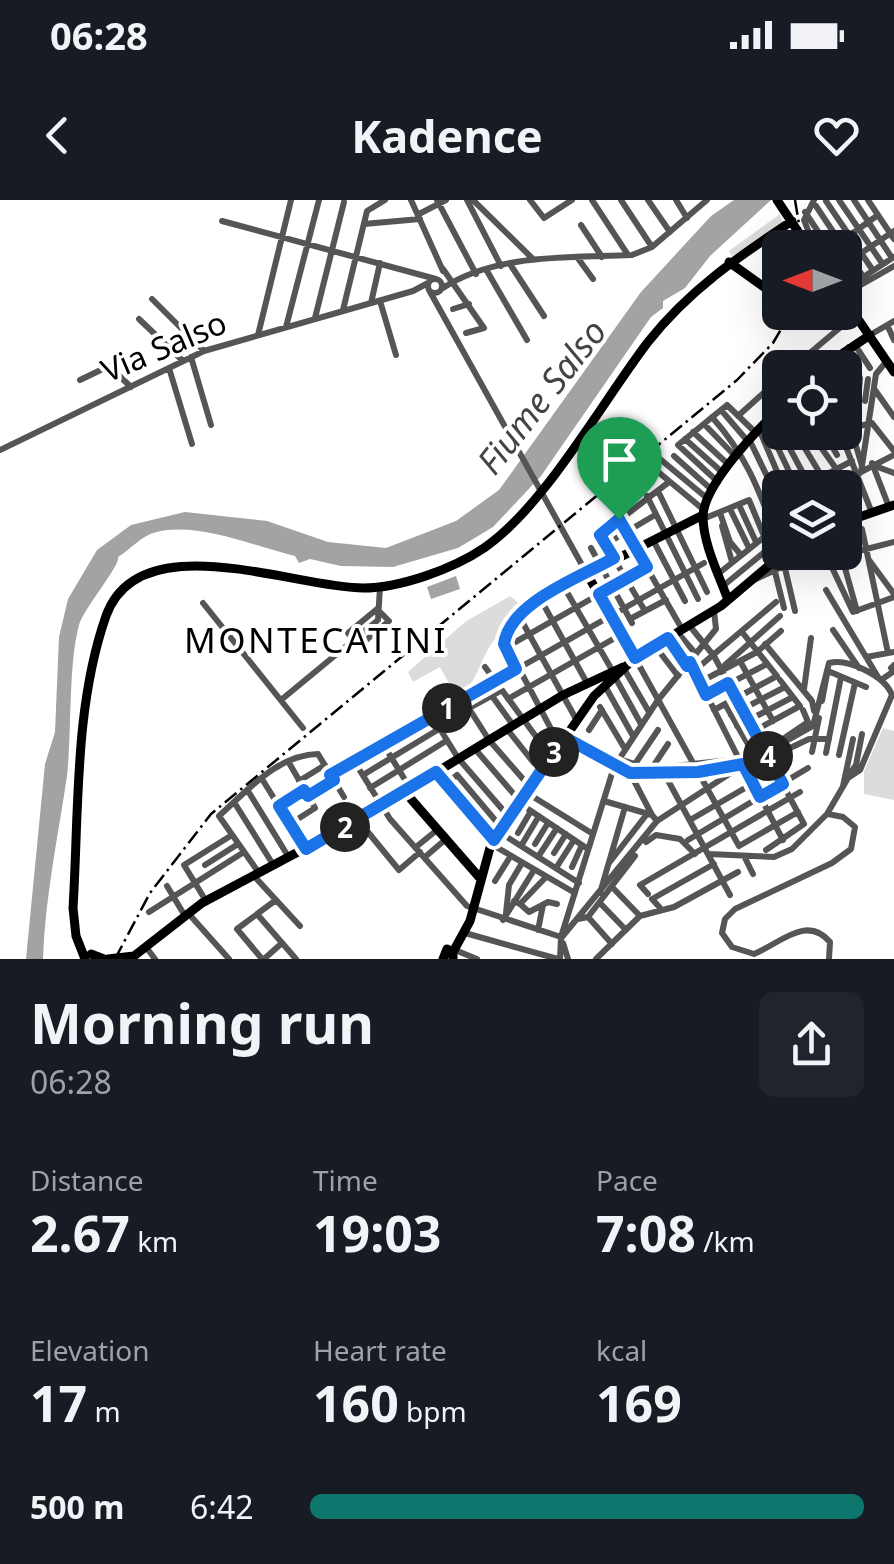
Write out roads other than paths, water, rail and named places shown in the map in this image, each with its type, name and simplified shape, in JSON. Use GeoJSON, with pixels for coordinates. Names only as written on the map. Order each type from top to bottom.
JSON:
{"type":"FeatureCollection","features":[{"type":"Feature","properties":{"kind":"main road"},"geometry":{"type":"LineString","coordinates":[[777,200],[799,230]]}},
{"type":"Feature","properties":{"kind":"main road"},"geometry":{"type":"LineString","coordinates":[[762,570],[714,610],[613,674],[563,696],[358,820],[206,901],[132,957],[87,956],[73,908],[85,714],[107,612],[119,595],[144,574],[181,566],[348,588],[380,587],[466,558],[496,538],[581,438],[649,342],[686,299],[729,262],[792,221]]}},
{"type":"Feature","properties":{"kind":"main road"},"geometry":{"type":"LineString","coordinates":[[729,262],[762,285]]}},
{"type":"Feature","properties":{"kind":"main road"},"geometry":{"type":"LineString","coordinates":[[862,324],[894,372]]}},
{"type":"Feature","properties":{"kind":"main road"},"geometry":{"type":"LineString","coordinates":[[851,349],[870,335]]}},
{"type":"Feature","properties":{"kind":"main road"},"geometry":{"type":"LineString","coordinates":[[635,658],[586,571],[704,515],[751,439]]}},
{"type":"Feature","properties":{"kind":"main road"},"geometry":{"type":"LineString","coordinates":[[862,516],[892,506]]}},
{"type":"Feature","properties":{"kind":"main road"},"geometry":{"type":"LineString","coordinates":[[704,515],[709,561],[728,600]]}},
{"type":"Feature","properties":{"kind":"main road"},"geometry":{"type":"LineString","coordinates":[[443,959],[444,951],[454,954],[465,934],[479,878],[496,836],[576,719],[613,674]]}},
{"type":"Feature","properties":{"kind":"main road"},"geometry":{"type":"LineString","coordinates":[[407,790],[479,878]]}},
{"type":"Feature","properties":{"kind":"street"},"geometry":{"type":"LineString","coordinates":[[258,336],[291,200]]}},
{"type":"Feature","properties":{"kind":"street"},"geometry":{"type":"LineString","coordinates":[[286,327],[318,200]]}},
{"type":"Feature","properties":{"kind":"street"},"geometry":{"type":"LineString","coordinates":[[342,311],[371,206],[385,200]]}},
{"type":"Feature","properties":{"kind":"street"},"geometry":{"type":"LineString","coordinates":[[411,200],[441,266],[484,328],[466,333]]}},
{"type":"Feature","properties":{"kind":"street"},"geometry":{"type":"LineString","coordinates":[[470,200],[533,259]]}},
{"type":"Feature","properties":{"kind":"street"},"geometry":{"type":"LineString","coordinates":[[470,200],[500,266]]}},
{"type":"Feature","properties":{"kind":"street"},"geometry":{"type":"LineString","coordinates":[[530,200],[544,218],[572,200]]}},
{"type":"Feature","properties":{"kind":"street"},"geometry":{"type":"LineString","coordinates":[[592,200],[628,256]]}},
{"type":"Feature","properties":{"kind":"street"},"geometry":{"type":"LineString","coordinates":[[620,200],[652,247]]}},
{"type":"Feature","properties":{"kind":"street"},"geometry":{"type":"LineString","coordinates":[[648,200],[670,232]]}},
{"type":"Feature","properties":{"kind":"street"},"geometry":{"type":"LineString","coordinates":[[676,200],[687,218]]}},
{"type":"Feature","properties":{"kind":"street"},"geometry":{"type":"LineString","coordinates":[[222,221],[380,264],[434,285],[533,259],[628,256],[652,247],[707,200]]}},
{"type":"Feature","properties":{"kind":"street"},"geometry":{"type":"LineString","coordinates":[[805,212],[815,203],[827,200],[846,230]]}},
{"type":"Feature","properties":{"kind":"street"},"geometry":{"type":"LineString","coordinates":[[840,200],[882,264]]}},
{"type":"Feature","properties":{"kind":"street"},"geometry":{"type":"LineString","coordinates":[[854,200],[893,260]]}},
{"type":"Feature","properties":{"kind":"street"},"geometry":{"type":"LineString","coordinates":[[862,252],[893,234],[868,200]]}},
{"type":"Feature","properties":{"kind":"street"},"geometry":{"type":"LineString","coordinates":[[365,222],[420,217],[441,201],[476,275]]}},
{"type":"Feature","properties":{"kind":"street"},"geometry":{"type":"LineString","coordinates":[[315,319],[344,202]]}},
{"type":"Feature","properties":{"kind":"street"},"geometry":{"type":"LineString","coordinates":[[815,203],[833,230]]}},
{"type":"Feature","properties":{"kind":"street"},"geometry":{"type":"LineString","coordinates":[[805,212],[807,230]]}},
{"type":"Feature","properties":{"kind":"street"},"geometry":{"type":"LineString","coordinates":[[805,212],[818,230]]}},
{"type":"Feature","properties":{"kind":"street"},"geometry":{"type":"LineString","coordinates":[[856,230],[878,215]]}},
{"type":"Feature","properties":{"kind":"street"},"geometry":{"type":"LineString","coordinates":[[581,226],[602,256]]}},
{"type":"Feature","properties":{"kind":"street"},"geometry":{"type":"LineString","coordinates":[[862,255],[872,270]]}},
{"type":"Feature","properties":{"kind":"street"},"geometry":{"type":"LineString","coordinates":[[577,258],[593,279]]}},
{"type":"Feature","properties":{"kind":"street"},"geometry":{"type":"LineString","coordinates":[[862,276],[893,260]]}},
{"type":"Feature","properties":{"kind":"street"},"geometry":{"type":"LineString","coordinates":[[862,282],[893,260]]}},
{"type":"Feature","properties":{"kind":"street"},"geometry":{"type":"LineString","coordinates":[[371,303],[380,264]]}},
{"type":"Feature","properties":{"kind":"street"},"geometry":{"type":"LineString","coordinates":[[510,264],[544,316]]}},
{"type":"Feature","properties":{"kind":"street"},"geometry":{"type":"LineString","coordinates":[[441,266],[434,285],[440,308],[586,571],[519,616],[506,634],[505,648],[539,710],[562,740],[630,770],[663,772],[742,766]]}},
{"type":"Feature","properties":{"kind":"street"},"geometry":{"type":"LineString","coordinates":[[487,270],[527,340]]}},
{"type":"Feature","properties":{"kind":"street","name":"Via Salso"},"geometry":{"type":"LineString","coordinates":[[0,450],[204,351],[434,285]]}},
{"type":"Feature","properties":{"kind":"street"},"geometry":{"type":"LineString","coordinates":[[152,300],[204,351]]}},
{"type":"Feature","properties":{"kind":"street"},"geometry":{"type":"LineString","coordinates":[[380,301],[396,355]]}},
{"type":"Feature","properties":{"kind":"street"},"geometry":{"type":"LineString","coordinates":[[454,308],[468,304]]}},
{"type":"Feature","properties":{"kind":"street"},"geometry":{"type":"LineString","coordinates":[[140,320],[187,359],[212,425]]}},
{"type":"Feature","properties":{"kind":"street"},"geometry":{"type":"LineString","coordinates":[[813,350],[837,330]]}},
{"type":"Feature","properties":{"kind":"street"},"geometry":{"type":"LineString","coordinates":[[870,335],[891,330]]}},
{"type":"Feature","properties":{"kind":"street"},"geometry":{"type":"LineString","coordinates":[[851,349],[872,373],[874,389],[861,470]]}},
{"type":"Feature","properties":{"kind":"street"},"geometry":{"type":"LineString","coordinates":[[865,401],[872,373],[886,362]]}},
{"type":"Feature","properties":{"kind":"street"},"geometry":{"type":"LineString","coordinates":[[80,380],[109,366],[131,386]]}},
{"type":"Feature","properties":{"kind":"street"},"geometry":{"type":"LineString","coordinates":[[169,368],[192,444]]}},
{"type":"Feature","properties":{"kind":"street"},"geometry":{"type":"LineString","coordinates":[[874,389],[894,417]]}},
{"type":"Feature","properties":{"kind":"street"},"geometry":{"type":"LineString","coordinates":[[738,416],[762,394]]}},
{"type":"Feature","properties":{"kind":"street"},"geometry":{"type":"LineString","coordinates":[[724,407],[738,416],[772,470]]}},
{"type":"Feature","properties":{"kind":"street"},"geometry":{"type":"LineString","coordinates":[[670,467],[682,443],[724,407]]}},
{"type":"Feature","properties":{"kind":"street"},"geometry":{"type":"LineString","coordinates":[[724,407],[781,470]]}},
{"type":"Feature","properties":{"kind":"street"},"geometry":{"type":"LineString","coordinates":[[712,417],[751,439],[765,470]]}},
{"type":"Feature","properties":{"kind":"street"},"geometry":{"type":"LineString","coordinates":[[862,424],[870,422]]}},
{"type":"Feature","properties":{"kind":"street"},"geometry":{"type":"LineString","coordinates":[[862,472],[894,454],[870,422]]}},
{"type":"Feature","properties":{"kind":"street"},"geometry":{"type":"LineString","coordinates":[[704,424],[751,439]]}},
{"type":"Feature","properties":{"kind":"street"},"geometry":{"type":"LineString","coordinates":[[693,432],[751,439]]}},
{"type":"Feature","properties":{"kind":"street"},"geometry":{"type":"LineString","coordinates":[[682,443],[751,439]]}},
{"type":"Feature","properties":{"kind":"street"},"geometry":{"type":"LineString","coordinates":[[677,458],[751,439]]}},
{"type":"Feature","properties":{"kind":"street"},"geometry":{"type":"LineString","coordinates":[[670,467],[751,439]]}},
{"type":"Feature","properties":{"kind":"street"},"geometry":{"type":"LineString","coordinates":[[751,439],[762,488]]}},
{"type":"Feature","properties":{"kind":"street"},"geometry":{"type":"LineString","coordinates":[[805,450],[818,470]]}},
{"type":"Feature","properties":{"kind":"street"},"geometry":{"type":"LineString","coordinates":[[823,450],[836,469],[852,462]]}},
{"type":"Feature","properties":{"kind":"street"},"geometry":{"type":"LineString","coordinates":[[834,450],[837,455]]}},
{"type":"Feature","properties":{"kind":"street"},"geometry":{"type":"LineString","coordinates":[[847,450],[859,470]]}},
{"type":"Feature","properties":{"kind":"street"},"geometry":{"type":"LineString","coordinates":[[865,455],[892,506]]}},
{"type":"Feature","properties":{"kind":"street"},"geometry":{"type":"LineString","coordinates":[[670,467],[660,459],[651,466],[704,515],[720,513],[749,500],[762,531]]}},
{"type":"Feature","properties":{"kind":"street"},"geometry":{"type":"LineString","coordinates":[[874,466],[894,473]]}},
{"type":"Feature","properties":{"kind":"street"},"geometry":{"type":"LineString","coordinates":[[862,476],[872,513]]}},
{"type":"Feature","properties":{"kind":"street"},"geometry":{"type":"LineString","coordinates":[[645,611],[600,535],[670,482]]}},
{"type":"Feature","properties":{"kind":"street"},"geometry":{"type":"LineString","coordinates":[[658,491],[707,592]]}},
{"type":"Feature","properties":{"kind":"street"},"geometry":{"type":"LineString","coordinates":[[647,496],[698,599]]}},
{"type":"Feature","properties":{"kind":"street"},"geometry":{"type":"LineString","coordinates":[[740,505],[756,542]]}},
{"type":"Feature","properties":{"kind":"street"},"geometry":{"type":"LineString","coordinates":[[730,509],[749,548]]}},
{"type":"Feature","properties":{"kind":"street"},"geometry":{"type":"LineString","coordinates":[[720,513],[732,562]]}},
{"type":"Feature","properties":{"kind":"street"},"geometry":{"type":"LineString","coordinates":[[606,544],[655,515]]}},
{"type":"Feature","properties":{"kind":"street"},"geometry":{"type":"LineString","coordinates":[[619,519],[678,614],[688,664],[739,759],[696,769],[630,770]]}},
{"type":"Feature","properties":{"kind":"street"},"geometry":{"type":"LineString","coordinates":[[722,526],[741,555]]}},
{"type":"Feature","properties":{"kind":"street"},"geometry":{"type":"LineString","coordinates":[[862,529],[891,653],[866,657]]}},
{"type":"Feature","properties":{"kind":"street"},"geometry":{"type":"LineString","coordinates":[[652,538],[684,601]]}},
{"type":"Feature","properties":{"kind":"street"},"geometry":{"type":"LineString","coordinates":[[718,574],[762,538]]}},
{"type":"Feature","properties":{"kind":"street"},"geometry":{"type":"LineString","coordinates":[[862,551],[894,542]]}},
{"type":"Feature","properties":{"kind":"street"},"geometry":{"type":"LineString","coordinates":[[591,548],[631,620],[666,600]]}},
{"type":"Feature","properties":{"kind":"street"},"geometry":{"type":"LineString","coordinates":[[855,612],[894,594],[868,559]]}},
{"type":"Feature","properties":{"kind":"street"},"geometry":{"type":"LineString","coordinates":[[279,806],[709,561]]}},
{"type":"Feature","properties":{"kind":"street"},"geometry":{"type":"LineString","coordinates":[[723,586],[762,563]]}},
{"type":"Feature","properties":{"kind":"street"},"geometry":{"type":"LineString","coordinates":[[505,648],[647,567]]}},
{"type":"Feature","properties":{"kind":"street"},"geometry":{"type":"LineString","coordinates":[[752,580],[770,570]]}},
{"type":"Feature","properties":{"kind":"street"},"geometry":{"type":"LineString","coordinates":[[700,682],[738,657],[782,612],[774,570]]}},
{"type":"Feature","properties":{"kind":"street"},"geometry":{"type":"LineString","coordinates":[[786,570],[795,612]]}},
{"type":"Feature","properties":{"kind":"street"},"geometry":{"type":"LineString","coordinates":[[834,570],[855,612]]}},
{"type":"Feature","properties":{"kind":"street"},"geometry":{"type":"LineString","coordinates":[[845,570],[855,612]]}},
{"type":"Feature","properties":{"kind":"street"},"geometry":{"type":"LineString","coordinates":[[281,700],[378,620],[382,610],[380,587]]}},
{"type":"Feature","properties":{"kind":"street"},"geometry":{"type":"LineString","coordinates":[[564,587],[642,724]]}},
{"type":"Feature","properties":{"kind":"street"},"geometry":{"type":"LineString","coordinates":[[826,590],[879,679],[892,693],[860,770],[848,778]]}},
{"type":"Feature","properties":{"kind":"street"},"geometry":{"type":"LineString","coordinates":[[541,600],[587,683]]}},
{"type":"Feature","properties":{"kind":"street"},"geometry":{"type":"LineString","coordinates":[[694,671],[776,602]]}},
{"type":"Feature","properties":{"kind":"street"},"geometry":{"type":"LineString","coordinates":[[203,603],[303,728]]}},
{"type":"Feature","properties":{"kind":"street"},"geometry":{"type":"LineString","coordinates":[[572,867],[593,834],[625,749],[658,700],[716,629],[714,610]]}},
{"type":"Feature","properties":{"kind":"street"},"geometry":{"type":"LineString","coordinates":[[519,616],[576,719]]}},
{"type":"Feature","properties":{"kind":"street"},"geometry":{"type":"LineString","coordinates":[[738,657],[757,652],[781,630]]}},
{"type":"Feature","properties":{"kind":"street"},"geometry":{"type":"LineString","coordinates":[[833,630],[860,669]]}},
{"type":"Feature","properties":{"kind":"street"},"geometry":{"type":"LineString","coordinates":[[679,631],[704,644],[714,656],[804,824],[766,850]]}},
{"type":"Feature","properties":{"kind":"street"},"geometry":{"type":"LineString","coordinates":[[679,631],[696,654]]}},
{"type":"Feature","properties":{"kind":"street"},"geometry":{"type":"LineString","coordinates":[[742,632],[802,708],[808,722],[784,736],[777,746]]}},
{"type":"Feature","properties":{"kind":"street"},"geometry":{"type":"LineString","coordinates":[[508,699],[622,634]]}},
{"type":"Feature","properties":{"kind":"street"},"geometry":{"type":"LineString","coordinates":[[804,690],[811,638]]}},
{"type":"Feature","properties":{"kind":"street"},"geometry":{"type":"LineString","coordinates":[[766,644],[814,703],[814,722]]}},
{"type":"Feature","properties":{"kind":"street"},"geometry":{"type":"LineString","coordinates":[[656,646],[678,676]]}},
{"type":"Feature","properties":{"kind":"street"},"geometry":{"type":"LineString","coordinates":[[738,657],[773,721]]}},
{"type":"Feature","properties":{"kind":"street"},"geometry":{"type":"LineString","coordinates":[[635,658],[739,846],[798,812]]}},
{"type":"Feature","properties":{"kind":"street"},"geometry":{"type":"LineString","coordinates":[[828,667],[842,662],[879,679]]}},
{"type":"Feature","properties":{"kind":"street"},"geometry":{"type":"LineString","coordinates":[[706,695],[767,664]]}},
{"type":"Feature","properties":{"kind":"street"},"geometry":{"type":"LineString","coordinates":[[485,667],[508,699],[514,724],[551,757]]}},
{"type":"Feature","properties":{"kind":"street"},"geometry":{"type":"LineString","coordinates":[[623,667],[649,712]]}},
{"type":"Feature","properties":{"kind":"street"},"geometry":{"type":"LineString","coordinates":[[828,667],[866,687]]}},
{"type":"Feature","properties":{"kind":"street"},"geometry":{"type":"LineString","coordinates":[[605,868],[652,817],[708,790],[814,722],[828,667]]}},
{"type":"Feature","properties":{"kind":"street"},"geometry":{"type":"LineString","coordinates":[[812,752],[828,667]]}},
{"type":"Feature","properties":{"kind":"street"},"geometry":{"type":"LineString","coordinates":[[879,679],[893,668]]}},
{"type":"Feature","properties":{"kind":"street"},"geometry":{"type":"LineString","coordinates":[[826,753],[841,677]]}},
{"type":"Feature","properties":{"kind":"street"},"geometry":{"type":"LineString","coordinates":[[714,710],[754,688],[780,681]]}},
{"type":"Feature","properties":{"kind":"street"},"geometry":{"type":"LineString","coordinates":[[731,715],[761,699],[780,681]]}},
{"type":"Feature","properties":{"kind":"street"},"geometry":{"type":"LineString","coordinates":[[839,755],[855,683]]}},
{"type":"Feature","properties":{"kind":"street"},"geometry":{"type":"LineString","coordinates":[[605,686],[633,736]]}},
{"type":"Feature","properties":{"kind":"street"},"geometry":{"type":"LineString","coordinates":[[469,708],[502,690]]}},
{"type":"Feature","properties":{"kind":"street"},"geometry":{"type":"LineString","coordinates":[[492,696],[514,724],[541,772]]}},
{"type":"Feature","properties":{"kind":"street"},"geometry":{"type":"LineString","coordinates":[[738,726],[793,697]]}},
{"type":"Feature","properties":{"kind":"street"},"geometry":{"type":"LineString","coordinates":[[463,698],[535,814],[586,847]]}},
{"type":"Feature","properties":{"kind":"street"},"geometry":{"type":"LineString","coordinates":[[725,704],[753,752],[766,753],[829,740]]}},
{"type":"Feature","properties":{"kind":"street"},"geometry":{"type":"LineString","coordinates":[[590,730],[601,708],[625,749]]}},
{"type":"Feature","properties":{"kind":"street"},"geometry":{"type":"LineString","coordinates":[[754,731],[802,708]]}},
{"type":"Feature","properties":{"kind":"street"},"geometry":{"type":"LineString","coordinates":[[432,716],[458,758],[509,817]]}},
{"type":"Feature","properties":{"kind":"street"},"geometry":{"type":"LineString","coordinates":[[362,775],[439,728]]}},
{"type":"Feature","properties":{"kind":"street"},"geometry":{"type":"LineString","coordinates":[[630,770],[658,730]]}},
{"type":"Feature","properties":{"kind":"street"},"geometry":{"type":"LineString","coordinates":[[648,894],[640,886],[694,854],[707,851],[746,858],[782,855],[828,814],[848,778],[862,734]]}},
{"type":"Feature","properties":{"kind":"street"},"geometry":{"type":"LineString","coordinates":[[843,787],[853,739]]}},
{"type":"Feature","properties":{"kind":"street"},"geometry":{"type":"LineString","coordinates":[[370,788],[446,741]]}},
{"type":"Feature","properties":{"kind":"street"},"geometry":{"type":"LineString","coordinates":[[383,744],[407,790]]}},
{"type":"Feature","properties":{"kind":"street"},"geometry":{"type":"LineString","coordinates":[[652,768],[668,744]]}},
{"type":"Feature","properties":{"kind":"street"},"geometry":{"type":"LineString","coordinates":[[474,748],[525,794],[593,834]]}},
{"type":"Feature","properties":{"kind":"street"},"geometry":{"type":"LineString","coordinates":[[300,926],[256,874],[219,816],[288,761],[318,754],[344,797]]}},
{"type":"Feature","properties":{"kind":"street"},"geometry":{"type":"LineString","coordinates":[[288,761],[315,808],[290,824]]}},
{"type":"Feature","properties":{"kind":"street"},"geometry":{"type":"LineString","coordinates":[[354,761],[382,805],[473,911],[505,917],[561,937]]}},
{"type":"Feature","properties":{"kind":"street"},"geometry":{"type":"LineString","coordinates":[[299,781],[325,765]]}},
{"type":"Feature","properties":{"kind":"street"},"geometry":{"type":"LineString","coordinates":[[742,766],[783,840]]}},
{"type":"Feature","properties":{"kind":"street"},"geometry":{"type":"LineString","coordinates":[[688,840],[808,768]]}},
{"type":"Feature","properties":{"kind":"street"},"geometry":{"type":"LineString","coordinates":[[599,896],[612,887],[650,834],[652,817],[630,770]]}},
{"type":"Feature","properties":{"kind":"street"},"geometry":{"type":"LineString","coordinates":[[436,772],[496,836],[520,846],[578,883]]}},
{"type":"Feature","properties":{"kind":"street"},"geometry":{"type":"LineString","coordinates":[[663,772],[730,895]]}},
{"type":"Feature","properties":{"kind":"street"},"geometry":{"type":"LineString","coordinates":[[446,784],[457,776],[510,856],[574,893]]}},
{"type":"Feature","properties":{"kind":"street"},"geometry":{"type":"LineString","coordinates":[[690,820],[764,776]]}},
{"type":"Feature","properties":{"kind":"street"},"geometry":{"type":"LineString","coordinates":[[262,779],[306,849]]}},
{"type":"Feature","properties":{"kind":"street"},"geometry":{"type":"LineString","coordinates":[[248,791],[289,858]]}},
{"type":"Feature","properties":{"kind":"street"},"geometry":{"type":"LineString","coordinates":[[707,851],[731,832],[800,792]]}},
{"type":"Feature","properties":{"kind":"street"},"geometry":{"type":"LineString","coordinates":[[604,800],[652,817]]}},
{"type":"Feature","properties":{"kind":"street"},"geometry":{"type":"LineString","coordinates":[[234,802],[274,866]]}},
{"type":"Feature","properties":{"kind":"street"},"geometry":{"type":"LineString","coordinates":[[588,918],[599,896],[625,807]]}},
{"type":"Feature","properties":{"kind":"street"},"geometry":{"type":"LineString","coordinates":[[518,834],[535,814]]}},
{"type":"Feature","properties":{"kind":"street"},"geometry":{"type":"LineString","coordinates":[[520,846],[535,814]]}},
{"type":"Feature","properties":{"kind":"street"},"geometry":{"type":"LineString","coordinates":[[828,814],[844,817],[855,827],[851,849],[832,863],[735,909],[725,920],[722,933],[732,947],[754,954],[801,930],[817,930],[830,942],[829,959]]}},
{"type":"Feature","properties":{"kind":"street"},"geometry":{"type":"LineString","coordinates":[[358,820],[399,870],[437,830]]}},
{"type":"Feature","properties":{"kind":"street"},"geometry":{"type":"LineString","coordinates":[[252,831],[267,822]]}},
{"type":"Feature","properties":{"kind":"street"},"geometry":{"type":"LineString","coordinates":[[535,844],[548,823]]}},
{"type":"Feature","properties":{"kind":"street"},"geometry":{"type":"LineString","coordinates":[[538,857],[556,828]]}},
{"type":"Feature","properties":{"kind":"street"},"geometry":{"type":"LineString","coordinates":[[554,853],[566,834]]}},
{"type":"Feature","properties":{"kind":"street"},"geometry":{"type":"LineString","coordinates":[[650,834],[677,838],[694,854]]}},
{"type":"Feature","properties":{"kind":"street"},"geometry":{"type":"LineString","coordinates":[[561,937],[650,834]]}},
{"type":"Feature","properties":{"kind":"street"},"geometry":{"type":"LineString","coordinates":[[206,901],[184,865],[232,835]]}},
{"type":"Feature","properties":{"kind":"street"},"geometry":{"type":"LineString","coordinates":[[420,852],[446,839]]}},
{"type":"Feature","properties":{"kind":"street"},"geometry":{"type":"LineString","coordinates":[[559,871],[574,839]]}},
{"type":"Feature","properties":{"kind":"street"},"geometry":{"type":"LineString","coordinates":[[204,865],[238,844]]}},
{"type":"Feature","properties":{"kind":"street"},"geometry":{"type":"LineString","coordinates":[[465,934],[559,959],[561,937],[586,847]]}},
{"type":"Feature","properties":{"kind":"street"},"geometry":{"type":"LineString","coordinates":[[149,912],[244,852]]}},
{"type":"Feature","properties":{"kind":"street"},"geometry":{"type":"LineString","coordinates":[[495,881],[510,856]]}},
{"type":"Feature","properties":{"kind":"street"},"geometry":{"type":"LineString","coordinates":[[746,858],[753,874]]}},
{"type":"Feature","properties":{"kind":"street"},"geometry":{"type":"LineString","coordinates":[[505,917],[509,885],[522,863]]}},
{"type":"Feature","properties":{"kind":"street"},"geometry":{"type":"LineString","coordinates":[[559,871],[584,863]]}},
{"type":"Feature","properties":{"kind":"street"},"geometry":{"type":"LineString","coordinates":[[662,910],[652,899],[714,864]]}},
{"type":"Feature","properties":{"kind":"street"},"geometry":{"type":"LineString","coordinates":[[517,903],[534,870]]}},
{"type":"Feature","properties":{"kind":"street"},"geometry":{"type":"LineString","coordinates":[[596,959],[640,916],[662,910],[738,872]]}},
{"type":"Feature","properties":{"kind":"street"},"geometry":{"type":"LineString","coordinates":[[505,917],[546,877]]}},
{"type":"Feature","properties":{"kind":"street"},"geometry":{"type":"LineString","coordinates":[[167,886],[229,959]]}},
{"type":"Feature","properties":{"kind":"street"},"geometry":{"type":"LineString","coordinates":[[612,887],[640,916]]}},
{"type":"Feature","properties":{"kind":"street"},"geometry":{"type":"LineString","coordinates":[[588,888],[626,930]]}},
{"type":"Feature","properties":{"kind":"street"},"geometry":{"type":"LineString","coordinates":[[276,900],[237,929],[263,959],[282,943]]}},
{"type":"Feature","properties":{"kind":"street"},"geometry":{"type":"LineString","coordinates":[[517,903],[529,912],[557,904]]}},
{"type":"Feature","properties":{"kind":"street"},"geometry":{"type":"LineString","coordinates":[[538,930],[543,905]]}},
{"type":"Feature","properties":{"kind":"street"},"geometry":{"type":"LineString","coordinates":[[258,914],[296,959]]}},
{"type":"Feature","properties":{"kind":"street"},"geometry":{"type":"LineString","coordinates":[[577,919],[588,918]]}},
{"type":"Feature","properties":{"kind":"street"},"geometry":{"type":"LineString","coordinates":[[588,918],[612,944]]}},
{"type":"Feature","properties":{"kind":"street"},"geometry":{"type":"LineString","coordinates":[[561,937],[568,959]]}},
{"type":"Feature","properties":{"kind":"street"},"geometry":{"type":"LineString","coordinates":[[146,946],[154,959]]}},
{"type":"Feature","properties":{"kind":"street"},"geometry":{"type":"LineString","coordinates":[[454,954],[477,959]]}},
{"type":"Feature","properties":{"kind":"railway"},"geometry":{"type":"LineString","coordinates":[[795,200],[800,230]]}},
{"type":"Feature","properties":{"kind":"railway"},"geometry":{"type":"LineString","coordinates":[[115,959],[150,893],[211,814],[737,380],[781,330]]}},
{"type":"Feature","properties":{"kind":"district","name":"MONTECATINI"},"geometry":{"type":"Point","coordinates":[316,641]}},
{"type":"Feature","properties":{"kind":"water label","name":"Fiume Salso"},"geometry":{"type":"Point","coordinates":[542,397]}}]}
